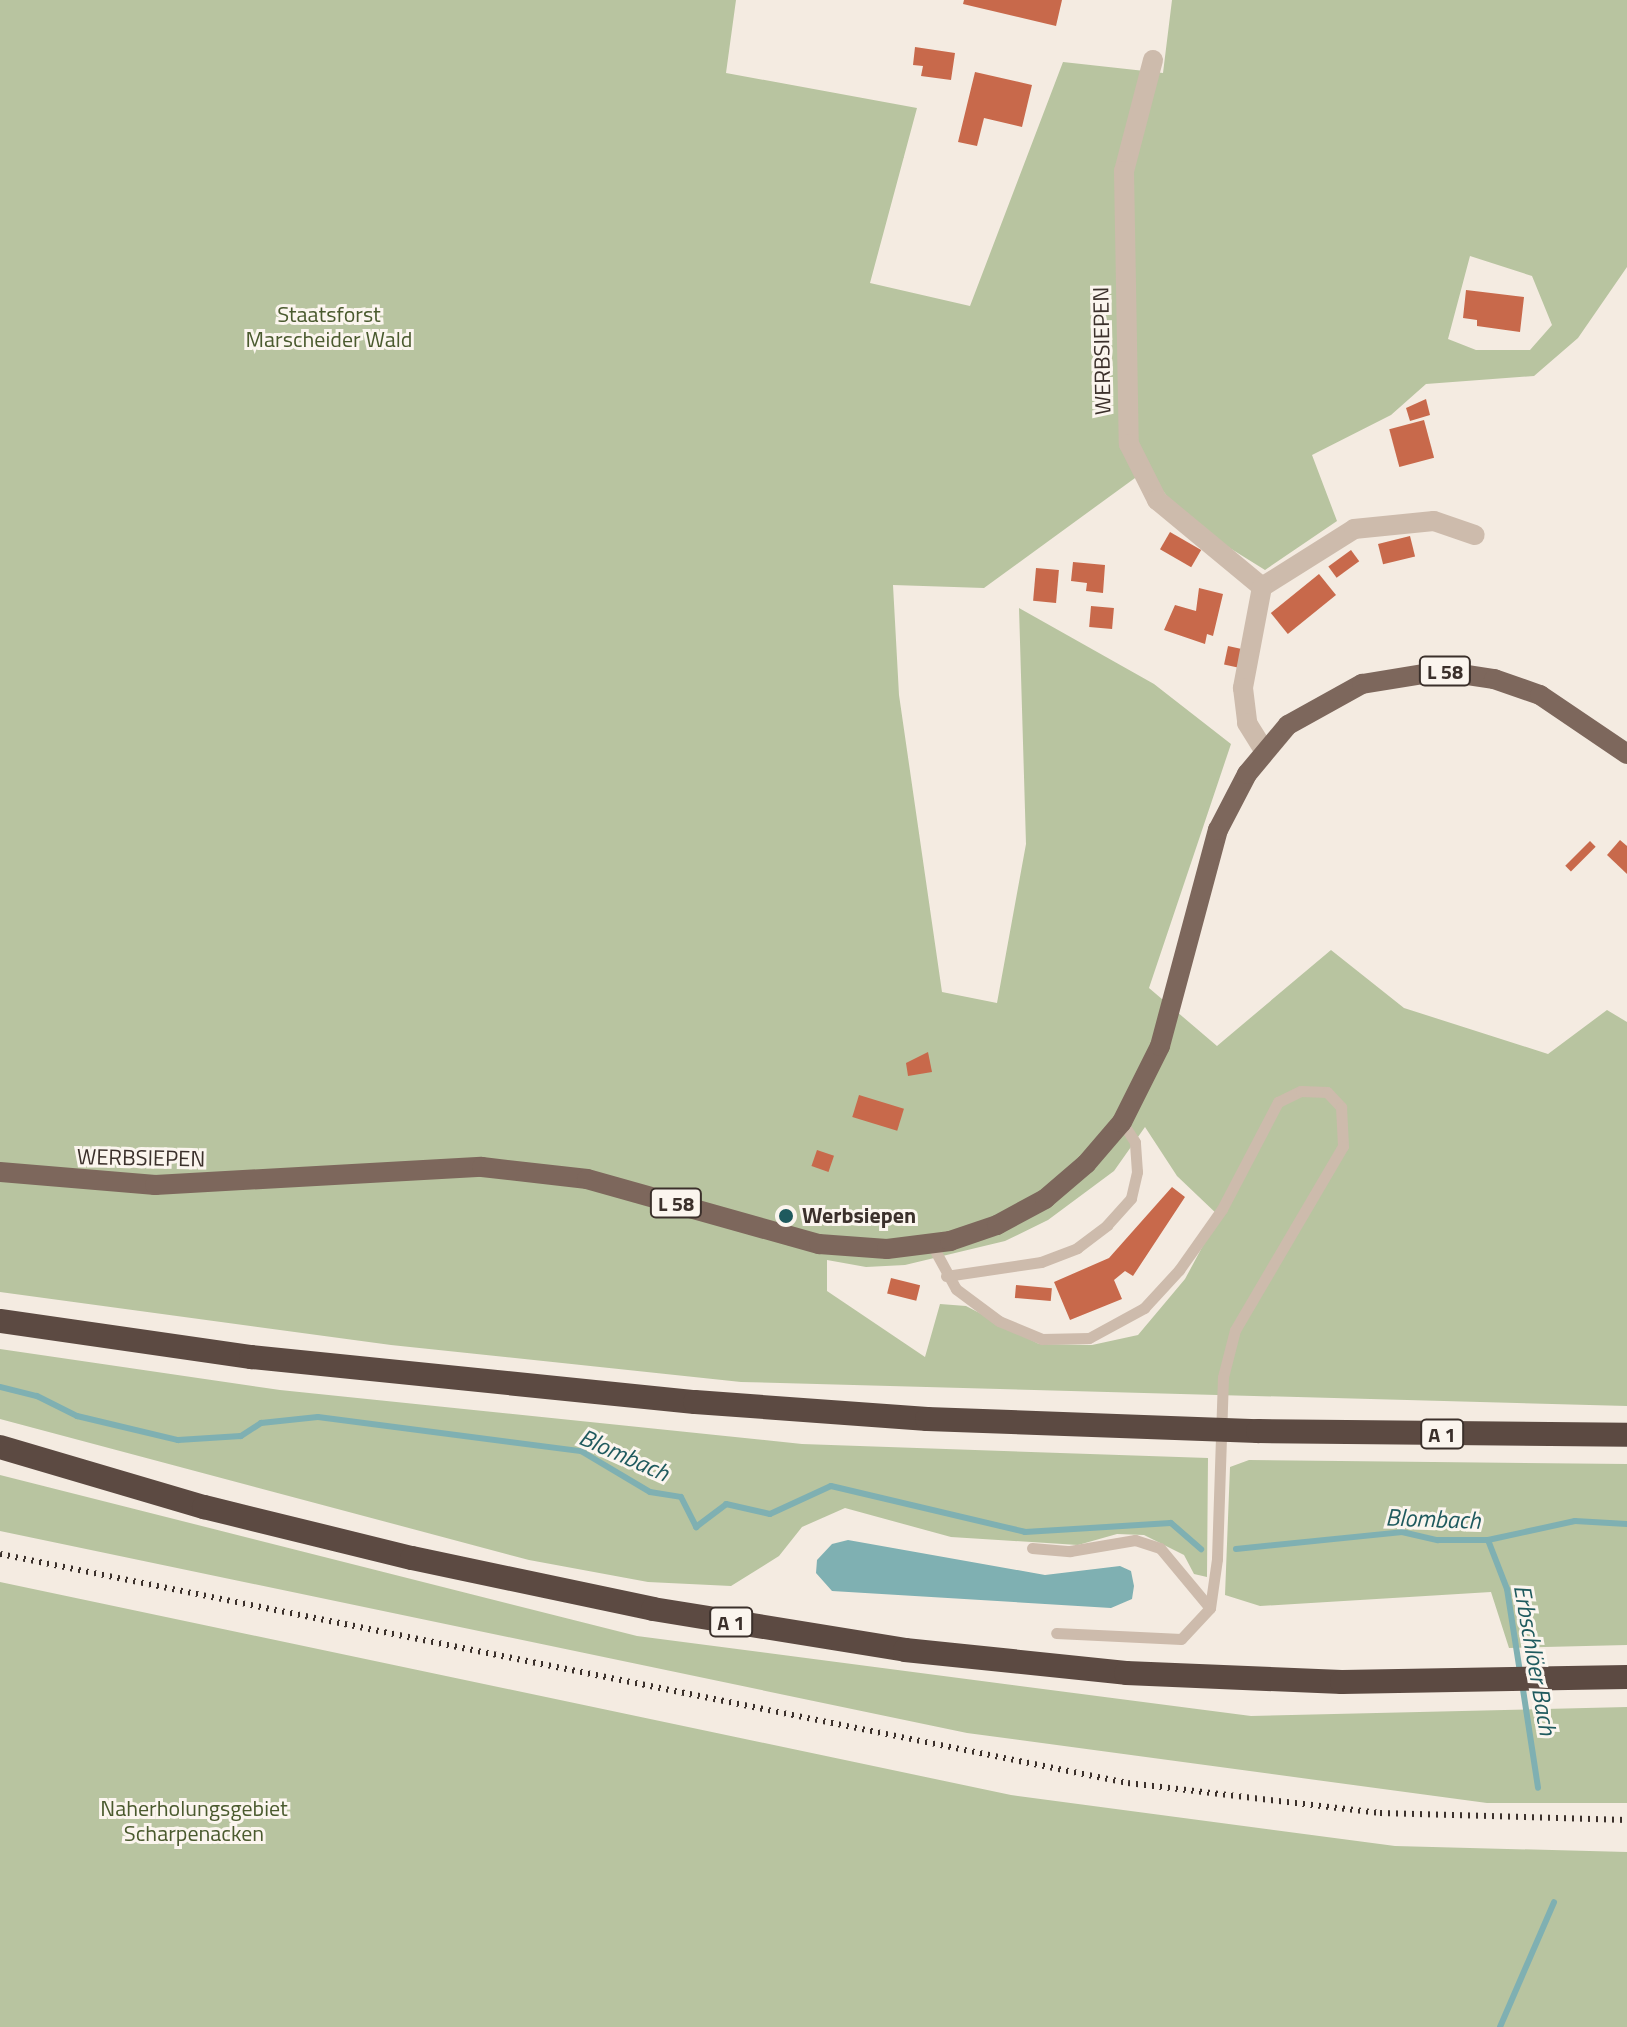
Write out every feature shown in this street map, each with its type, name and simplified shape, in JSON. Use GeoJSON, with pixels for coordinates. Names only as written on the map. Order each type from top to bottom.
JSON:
{"type":"FeatureCollection","features":[{"type":"Feature","properties":{"kind":"highway","name":"A 1"},"geometry":{"type":"LineString","coordinates":[[0,1321],[251,1357],[695,1402],[927,1419],[1198,1430],[1627,1435]]}},
{"type":"Feature","properties":{"kind":"highway","name":"A 1"},"geometry":{"type":"LineString","coordinates":[[0,1447],[204,1507],[412,1558],[653,1609],[905,1650],[1126,1673],[1479,1681],[1627,1677]]}},
{"type":"Feature","properties":{"kind":"main road","name":"L 58"},"geometry":{"type":"LineString","coordinates":[[1264,750],[1288,725],[1346,690],[1395,675],[1441,671],[1494,679],[1540,695],[1627,754]]}},
{"type":"Feature","properties":{"kind":"main road","name":"WERBSIEPEN"},"geometry":{"type":"LineString","coordinates":[[0,1172],[155,1185],[482,1167],[599,1182],[819,1244],[870,1250],[932,1245],[981,1231],[1045,1199],[1094,1156],[1122,1122],[1160,1046],[1218,830],[1264,750]]}},
{"type":"Feature","properties":{"kind":"street","name":"WERBSIEPEN"},"geometry":{"type":"LineString","coordinates":[[1153,60],[1124,171],[1129,444],[1157,500],[1262,587]]}},
{"type":"Feature","properties":{"kind":"street"},"geometry":{"type":"LineString","coordinates":[[1264,750],[1247,723],[1243,688],[1262,587],[1354,529],[1418,520],[1453,525],[1475,535]]}},
{"type":"Feature","properties":{"kind":"lane"},"geometry":{"type":"LineString","coordinates":[[932,1245],[946,1276],[967,1301],[1042,1339],[1089,1338],[1119,1326],[1161,1291],[1202,1240],[1278,1102],[1301,1091],[1327,1092],[1341,1107],[1343,1146],[1235,1330],[1223,1377],[1217,1559],[1210,1608],[1181,1639],[1056,1633]]}},
{"type":"Feature","properties":{"kind":"lane"},"geometry":{"type":"LineString","coordinates":[[946,1276],[1041,1262],[1077,1248],[1107,1225],[1131,1198],[1137,1172],[1135,1142],[1122,1122]]}},
{"type":"Feature","properties":{"kind":"lane"},"geometry":{"type":"LineString","coordinates":[[1032,1548],[1070,1551],[1126,1540],[1160,1548],[1210,1608]]}},
{"type":"Feature","properties":{"kind":"green space","name":"Staatsforst Marscheider Wald"},"geometry":{"type":"Polygon","coordinates":[[[0,0],[736,0],[726,73],[917,108],[870,283],[970,306],[1063,62],[1163,73],[1172,0],[1627,0],[1627,267],[1578,338],[1534,376],[1426,384],[1391,415],[1312,455],[1337,521],[1265,570],[1188,522],[1146,470],[984,588],[893,585],[899,695],[942,992],[997,1003],[1026,844],[1019,608],[1154,684],[1231,744],[1149,988],[1217,1046],[1331,950],[1404,1008],[1548,1054],[1607,1010],[1627,1022],[1627,1406],[741,1382],[391,1345],[0,1292],[0,0]],[[1470,256],[1448,339],[1476,350],[1530,350],[1552,325],[1532,276],[1470,256]],[[1145,1127],[1114,1171],[1048,1220],[1005,1241],[905,1265],[866,1267],[827,1260],[827,1291],[925,1357],[940,1304],[966,1306],[1039,1344],[1092,1345],[1138,1335],[1185,1279],[1219,1216],[1177,1176],[1145,1127]]]}},
{"type":"Feature","properties":{"kind":"green space"},"geometry":{"type":"Polygon","coordinates":[[[0,1349],[280,1390],[802,1444],[1208,1458],[1207,1577],[1194,1574],[1184,1555],[1144,1535],[1117,1534],[1078,1545],[951,1537],[845,1508],[802,1527],[779,1556],[731,1586],[648,1582],[529,1560],[0,1419],[0,1349]]]}},
{"type":"Feature","properties":{"kind":"green space"},"geometry":{"type":"Polygon","coordinates":[[[1249,1460],[1627,1464],[1627,1645],[1509,1648],[1491,1592],[1260,1606],[1225,1595],[1230,1467],[1249,1460]]]}},
{"type":"Feature","properties":{"kind":"green space"},"geometry":{"type":"Polygon","coordinates":[[[0,1475],[637,1636],[1251,1716],[1627,1707],[1627,1803],[1487,1803],[967,1733],[0,1531],[0,1475]]]}},
{"type":"Feature","properties":{"kind":"green space","name":"Naherholungsgebiet Scharpenacken"},"geometry":{"type":"Polygon","coordinates":[[[0,1582],[1011,1795],[1395,1846],[1627,1852],[1627,2027],[0,2027],[0,1582]]]}},
{"type":"Feature","properties":{"kind":"water"},"geometry":{"type":"Polygon","coordinates":[[[848,1540],[1045,1575],[1120,1566],[1131,1571],[1134,1586],[1132,1599],[1111,1608],[832,1591],[816,1573],[817,1560],[832,1544],[848,1540]]]}},
{"type":"Feature","properties":{"kind":"building"},"geometry":{"type":"Polygon","coordinates":[[[964,0],[1062,0],[1056,26],[963,4],[964,0]]]}},
{"type":"Feature","properties":{"kind":"building"},"geometry":{"type":"Polygon","coordinates":[[[915,47],[955,53],[951,80],[921,76],[923,66],[913,65],[915,47]]]}},
{"type":"Feature","properties":{"kind":"building"},"geometry":{"type":"Polygon","coordinates":[[[975,72],[1032,85],[1022,127],[984,118],[977,146],[958,142],[975,72]]]}},
{"type":"Feature","properties":{"kind":"building"},"geometry":{"type":"Polygon","coordinates":[[[1466,290],[1524,297],[1520,332],[1477,326],[1477,320],[1463,318],[1466,290]]]}},
{"type":"Feature","properties":{"kind":"building"},"geometry":{"type":"Polygon","coordinates":[[[1426,399],[1430,415],[1410,421],[1406,408],[1426,399]]]}},
{"type":"Feature","properties":{"kind":"building"},"geometry":{"type":"Polygon","coordinates":[[[1424,420],[1434,458],[1399,467],[1389,429],[1424,420]]]}},
{"type":"Feature","properties":{"kind":"building"},"geometry":{"type":"Polygon","coordinates":[[[1170,532],[1201,550],[1191,567],[1160,549],[1170,532]]]}},
{"type":"Feature","properties":{"kind":"building"},"geometry":{"type":"Polygon","coordinates":[[[1410,536],[1415,556],[1383,564],[1378,544],[1410,536]]]}},
{"type":"Feature","properties":{"kind":"building"},"geometry":{"type":"Polygon","coordinates":[[[1351,550],[1359,561],[1337,578],[1328,566],[1351,550]]]}},
{"type":"Feature","properties":{"kind":"building"},"geometry":{"type":"Polygon","coordinates":[[[1073,562],[1105,565],[1103,593],[1086,591],[1087,583],[1071,581],[1073,562]]]}},
{"type":"Feature","properties":{"kind":"building"},"geometry":{"type":"Polygon","coordinates":[[[1036,568],[1059,570],[1056,603],[1033,601],[1036,568]]]}},
{"type":"Feature","properties":{"kind":"building"},"geometry":{"type":"Polygon","coordinates":[[[1319,574],[1336,595],[1288,634],[1271,613],[1319,574]]]}},
{"type":"Feature","properties":{"kind":"building"},"geometry":{"type":"Polygon","coordinates":[[[1199,588],[1223,594],[1213,636],[1207,634],[1205,644],[1164,630],[1175,605],[1196,611],[1199,588]]]}},
{"type":"Feature","properties":{"kind":"building"},"geometry":{"type":"Polygon","coordinates":[[[1091,606],[1114,608],[1112,629],[1089,627],[1091,606]]]}},
{"type":"Feature","properties":{"kind":"building"},"geometry":{"type":"Polygon","coordinates":[[[1228,646],[1242,649],[1238,667],[1224,665],[1228,646]]]}},
{"type":"Feature","properties":{"kind":"building"},"geometry":{"type":"Polygon","coordinates":[[[1620,840],[1627,846],[1627,874],[1607,855],[1620,840]]]}},
{"type":"Feature","properties":{"kind":"building"},"geometry":{"type":"Polygon","coordinates":[[[1590,841],[1596,847],[1571,871],[1565,866],[1590,841]]]}},
{"type":"Feature","properties":{"kind":"building"},"geometry":{"type":"Polygon","coordinates":[[[928,1052],[932,1072],[908,1076],[906,1063],[928,1052]]]}},
{"type":"Feature","properties":{"kind":"building"},"geometry":{"type":"Polygon","coordinates":[[[859,1095],[904,1109],[897,1131],[852,1117],[859,1095]]]}},
{"type":"Feature","properties":{"kind":"building"},"geometry":{"type":"Polygon","coordinates":[[[817,1150],[834,1156],[828,1172],[811,1166],[817,1150]]]}},
{"type":"Feature","properties":{"kind":"building"},"geometry":{"type":"Polygon","coordinates":[[[1172,1187],[1185,1197],[1133,1276],[1125,1271],[1114,1280],[1122,1299],[1070,1320],[1054,1282],[1109,1258],[1172,1187]]]}},
{"type":"Feature","properties":{"kind":"building"},"geometry":{"type":"Polygon","coordinates":[[[891,1278],[920,1285],[916,1301],[887,1294],[891,1278]]]}},
{"type":"Feature","properties":{"kind":"building"},"geometry":{"type":"Polygon","coordinates":[[[1016,1285],[1052,1288],[1051,1301],[1015,1298],[1016,1285]]]}},
{"type":"Feature","properties":{"kind":"waterway","name":"Blombach"},"geometry":{"type":"LineString","coordinates":[[0,1387],[37,1396],[77,1416],[178,1440],[241,1436],[261,1423],[318,1417],[581,1451],[650,1492],[681,1497],[696,1527],[726,1504],[770,1514],[831,1486],[1025,1532],[1171,1523],[1201,1549]]}},
{"type":"Feature","properties":{"kind":"waterway","name":"Blombach"},"geometry":{"type":"LineString","coordinates":[[1236,1549],[1402,1532],[1438,1540],[1488,1540],[1575,1521],[1627,1524]]}},
{"type":"Feature","properties":{"kind":"waterway","name":"Erbschlöer Bach"},"geometry":{"type":"LineString","coordinates":[[1488,1540],[1507,1589],[1520,1672]]}},
{"type":"Feature","properties":{"kind":"waterway","name":"Erbschlöer Bach"},"geometry":{"type":"LineString","coordinates":[[1522,1683],[1538,1788]]}},
{"type":"Feature","properties":{"kind":"waterway","name":"Erbschlöer Bach"},"geometry":{"type":"LineString","coordinates":[[1500,2027],[1554,1902]]}},
{"type":"Feature","properties":{"kind":"railway"},"geometry":{"type":"LineString","coordinates":[[0,1554],[1128,1783],[1380,1813],[1627,1820]]}},
{"type":"Feature","properties":{"kind":"place","name":"Werbsiepen"},"geometry":{"type":"Point","coordinates":[786,1216]}}]}
